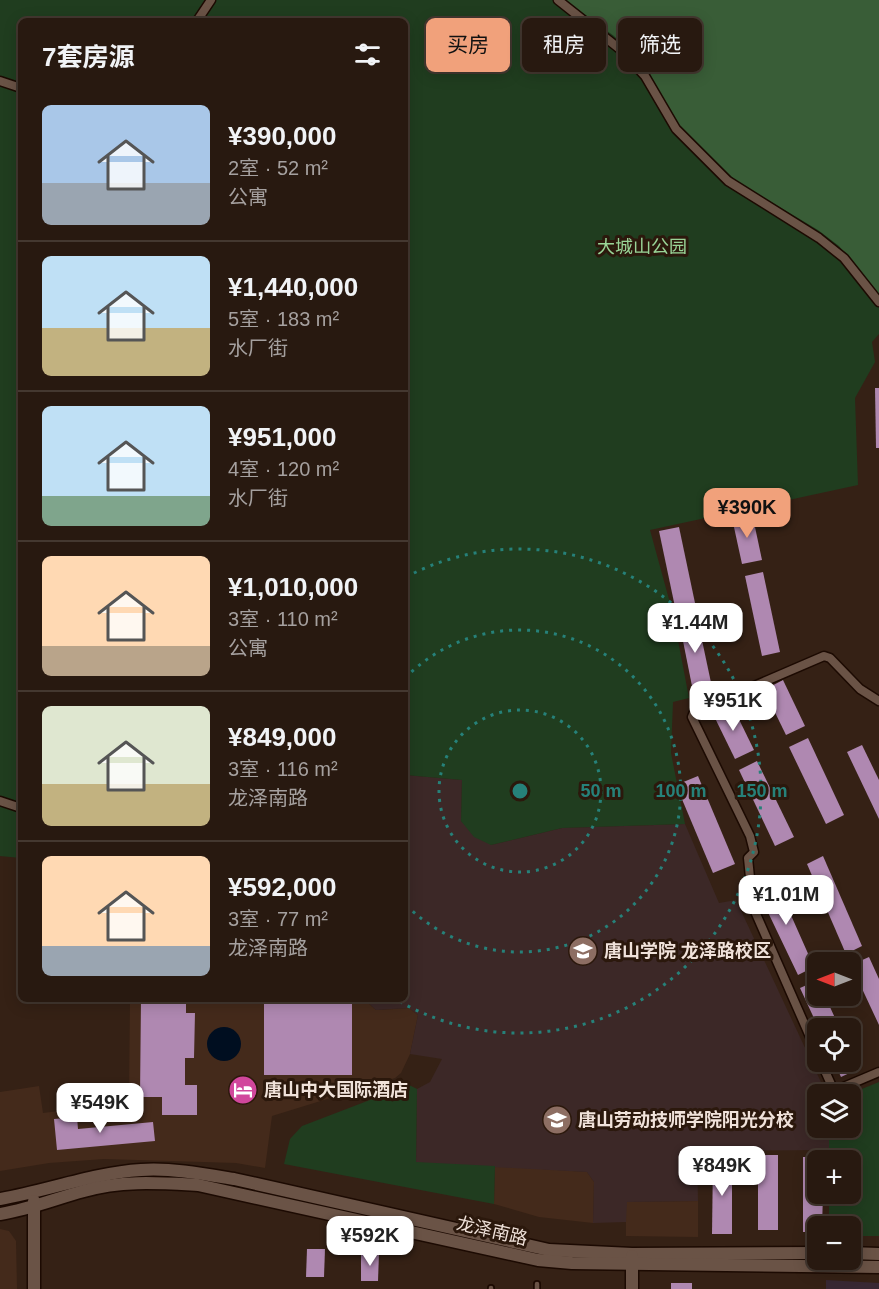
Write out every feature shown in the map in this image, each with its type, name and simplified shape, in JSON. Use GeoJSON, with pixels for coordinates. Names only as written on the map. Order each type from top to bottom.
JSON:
{"type":"FeatureCollection","features":[{"type":"Feature","properties":{"kind":"main road","name":"龙泽南路"},"geometry":{"type":"LineString","coordinates":[[0,1199],[34,1194],[103,1175],[143,1170],[186,1171],[234,1179],[549,1250],[632,1259],[879,1267]]}},
{"type":"Feature","properties":{"kind":"main road","name":"龙泽南路"},"geometry":{"type":"LineString","coordinates":[[0,1214],[34,1208],[85,1190],[151,1182],[198,1185],[538,1260],[807,1253]]}},
{"type":"Feature","properties":{"kind":"main road"},"geometry":{"type":"LineString","coordinates":[[34,1194],[34,1289]]}},
{"type":"Feature","properties":{"kind":"main road"},"geometry":{"type":"LineString","coordinates":[[861,1253],[879,1254]]}},
{"type":"Feature","properties":{"kind":"main road"},"geometry":{"type":"LineString","coordinates":[[632,1259],[632,1289]]}},
{"type":"Feature","properties":{"kind":"street"},"geometry":{"type":"LineString","coordinates":[[199,18],[211,0]]}},
{"type":"Feature","properties":{"kind":"street"},"geometry":{"type":"LineString","coordinates":[[558,0],[621,50],[645,76],[676,129],[728,181],[819,238],[844,258],[879,302]]}},
{"type":"Feature","properties":{"kind":"street"},"geometry":{"type":"LineString","coordinates":[[0,81],[18,87]]}},
{"type":"Feature","properties":{"kind":"street"},"geometry":{"type":"LineString","coordinates":[[807,1030],[753,907],[748,858],[754,852],[750,836],[692,717],[694,712],[824,656],[830,658],[860,689],[879,700]]}},
{"type":"Feature","properties":{"kind":"street"},"geometry":{"type":"LineString","coordinates":[[0,801],[18,807]]}},
{"type":"Feature","properties":{"kind":"street"},"geometry":{"type":"LineString","coordinates":[[825,1072],[834,1091],[879,1072]]}},
{"type":"Feature","properties":{"kind":"shaded area","name":"唐山学院 龙泽路校区"},"geometry":{"type":"Polygon","coordinates":[[[408,775],[462,780],[461,821],[491,845],[562,828],[685,824],[719,903],[736,900],[807,1052],[807,1072],[816,1072],[822,1084],[807,1084],[807,1138],[829,1138],[829,1150],[697,1151],[698,1201],[627,1202],[626,1222],[593,1223],[594,1182],[587,1172],[416,1163],[417,1089],[430,1082],[442,1059],[410,1054],[418,1015],[409,1008],[376,1010],[367,1002],[408,1002],[408,775]]]}},
{"type":"Feature","properties":{"kind":"shaded area","name":"唐山中大国际酒店"},"geometry":{"type":"Polygon","coordinates":[[[130,1002],[367,1002],[376,1010],[409,1008],[418,1015],[410,1054],[401,1073],[395,1078],[272,1116],[265,1168],[236,1163],[104,1159],[49,1163],[0,1171],[0,1092],[39,1086],[43,1113],[129,1102],[130,1002]]]}},
{"type":"Feature","properties":{"kind":"shaded area"},"geometry":{"type":"Polygon","coordinates":[[[495,1166],[587,1172],[594,1182],[593,1223],[539,1217],[494,1204],[495,1166]]]}},
{"type":"Feature","properties":{"kind":"shaded area"},"geometry":{"type":"Polygon","coordinates":[[[698,1201],[698,1237],[626,1236],[626,1202],[698,1201]]]}},
{"type":"Feature","properties":{"kind":"shaded area"},"geometry":{"type":"Polygon","coordinates":[[[0,1229],[9,1231],[16,1241],[17,1289],[0,1289],[0,1229]]]}},
{"type":"Feature","properties":{"kind":"shaded area"},"geometry":{"type":"Polygon","coordinates":[[[826,1280],[879,1283],[879,1289],[826,1289],[826,1280]]]}},
{"type":"Feature","properties":{"kind":"green space","name":"大城山公园"},"geometry":{"type":"Polygon","coordinates":[[[0,0],[879,0],[879,334],[872,342],[875,362],[855,398],[858,485],[650,530],[673,614],[689,698],[673,702],[671,753],[685,824],[562,828],[491,845],[474,837],[461,821],[462,780],[408,775],[408,18],[18,18],[18,858],[0,856],[0,0]]]}},
{"type":"Feature","properties":{"kind":"green space"},"geometry":{"type":"Polygon","coordinates":[[[565,0],[879,0],[879,295],[839,246],[818,230],[736,181],[680,126],[646,72],[702,72],[702,18],[618,18],[618,40],[606,30],[606,18],[590,18],[565,0]]]}},
{"type":"Feature","properties":{"kind":"green space"},"geometry":{"type":"Polygon","coordinates":[[[879,1082],[879,1236],[861,1236],[861,1216],[829,1216],[829,1204],[861,1204],[861,1150],[829,1150],[829,1138],[861,1138],[861,1089],[879,1082]]]}},
{"type":"Feature","properties":{"kind":"green space"},"geometry":{"type":"Polygon","coordinates":[[[409,1085],[417,1089],[416,1162],[495,1166],[494,1204],[284,1164],[290,1139],[302,1126],[409,1085]]]}},
{"type":"Feature","properties":{"kind":"water"},"geometry":{"type":"Polygon","coordinates":[[[224,1027],[236,1032],[241,1044],[236,1056],[224,1061],[212,1056],[207,1044],[212,1032],[224,1027]]]}},
{"type":"Feature","properties":{"kind":"building"},"geometry":{"type":"Polygon","coordinates":[[[875,388],[879,388],[879,448],[876,448],[875,388]]]}},
{"type":"Feature","properties":{"kind":"building"},"geometry":{"type":"Polygon","coordinates":[[[752,513],[762,560],[742,564],[732,518],[752,513]]]}},
{"type":"Feature","properties":{"kind":"building"},"geometry":{"type":"Polygon","coordinates":[[[679,527],[695,603],[675,607],[659,531],[679,527]]]}},
{"type":"Feature","properties":{"kind":"building"},"geometry":{"type":"Polygon","coordinates":[[[763,572],[780,652],[762,656],[745,576],[763,572]]]}},
{"type":"Feature","properties":{"kind":"building"},"geometry":{"type":"Polygon","coordinates":[[[696,612],[713,692],[694,696],[678,616],[696,612]]]}},
{"type":"Feature","properties":{"kind":"building"},"geometry":{"type":"Polygon","coordinates":[[[783,680],[805,726],[786,735],[764,690],[783,680]]]}},
{"type":"Feature","properties":{"kind":"building"},"geometry":{"type":"Polygon","coordinates":[[[732,705],[754,750],[735,759],[713,714],[732,705]]]}},
{"type":"Feature","properties":{"kind":"building"},"geometry":{"type":"Polygon","coordinates":[[[808,738],[844,815],[826,824],[789,747],[808,738]]]}},
{"type":"Feature","properties":{"kind":"building"},"geometry":{"type":"Polygon","coordinates":[[[862,745],[879,780],[879,819],[847,752],[862,745]]]}},
{"type":"Feature","properties":{"kind":"building"},"geometry":{"type":"Polygon","coordinates":[[[757,761],[794,837],[775,846],[739,770],[757,761]]]}},
{"type":"Feature","properties":{"kind":"building"},"geometry":{"type":"Polygon","coordinates":[[[698,776],[735,864],[713,873],[676,785],[698,776]]]}},
{"type":"Feature","properties":{"kind":"building"},"geometry":{"type":"Polygon","coordinates":[[[823,856],[862,946],[845,952],[807,864],[823,856]]]}},
{"type":"Feature","properties":{"kind":"building"},"geometry":{"type":"Polygon","coordinates":[[[774,877],[807,952],[807,970],[798,975],[764,904],[767,903],[759,885],[774,877]]]}},
{"type":"Feature","properties":{"kind":"building"},"geometry":{"type":"Polygon","coordinates":[[[869,957],[879,979],[879,1025],[861,986],[861,961],[869,957]]]}},
{"type":"Feature","properties":{"kind":"building"},"geometry":{"type":"Polygon","coordinates":[[[807,985],[807,1003],[800,988],[807,985]]]}},
{"type":"Feature","properties":{"kind":"building"},"geometry":{"type":"Polygon","coordinates":[[[141,1002],[186,1002],[186,1013],[195,1013],[194,1058],[185,1058],[185,1085],[197,1085],[197,1115],[162,1115],[162,1097],[140,1097],[141,1002]]]}},
{"type":"Feature","properties":{"kind":"building"},"geometry":{"type":"Polygon","coordinates":[[[264,1002],[352,1002],[352,1075],[264,1075],[264,1002]]]}},
{"type":"Feature","properties":{"kind":"building"},"geometry":{"type":"Polygon","coordinates":[[[808,1006],[830,1006],[835,1018],[814,1018],[808,1006]]]}},
{"type":"Feature","properties":{"kind":"building"},"geometry":{"type":"Polygon","coordinates":[[[839,1072],[852,1072],[841,1077],[839,1072]]]}},
{"type":"Feature","properties":{"kind":"building"},"geometry":{"type":"Polygon","coordinates":[[[77,1117],[78,1129],[153,1122],[155,1141],[57,1150],[54,1119],[77,1117]]]}},
{"type":"Feature","properties":{"kind":"building"},"geometry":{"type":"Polygon","coordinates":[[[758,1155],[778,1155],[778,1230],[758,1230],[758,1155]]]}},
{"type":"Feature","properties":{"kind":"building"},"geometry":{"type":"Polygon","coordinates":[[[803,1157],[807,1157],[807,1204],[823,1204],[822,1216],[807,1216],[807,1232],[803,1232],[803,1157]]]}},
{"type":"Feature","properties":{"kind":"building"},"geometry":{"type":"Polygon","coordinates":[[[713,1159],[732,1159],[732,1234],[712,1234],[713,1159]]]}},
{"type":"Feature","properties":{"kind":"building"},"geometry":{"type":"Polygon","coordinates":[[[307,1249],[325,1249],[324,1277],[306,1277],[307,1249]]]}},
{"type":"Feature","properties":{"kind":"building"},"geometry":{"type":"Polygon","coordinates":[[[361,1252],[379,1253],[378,1281],[361,1281],[361,1252]]]}},
{"type":"Feature","properties":{"kind":"building"},"geometry":{"type":"Polygon","coordinates":[[[671,1283],[692,1283],[692,1289],[671,1289],[671,1283]]]}},
{"type":"Feature","properties":{"kind":"place","name":"唐山学院 龙泽路校区"},"geometry":{"type":"Point","coordinates":[583,951]}},
{"type":"Feature","properties":{"kind":"place","name":"唐山中大国际酒店"},"geometry":{"type":"Point","coordinates":[243,1090]}},
{"type":"Feature","properties":{"kind":"place","name":"唐山劳动技师学院阳光分校"},"geometry":{"type":"Point","coordinates":[557,1120]}}]}
